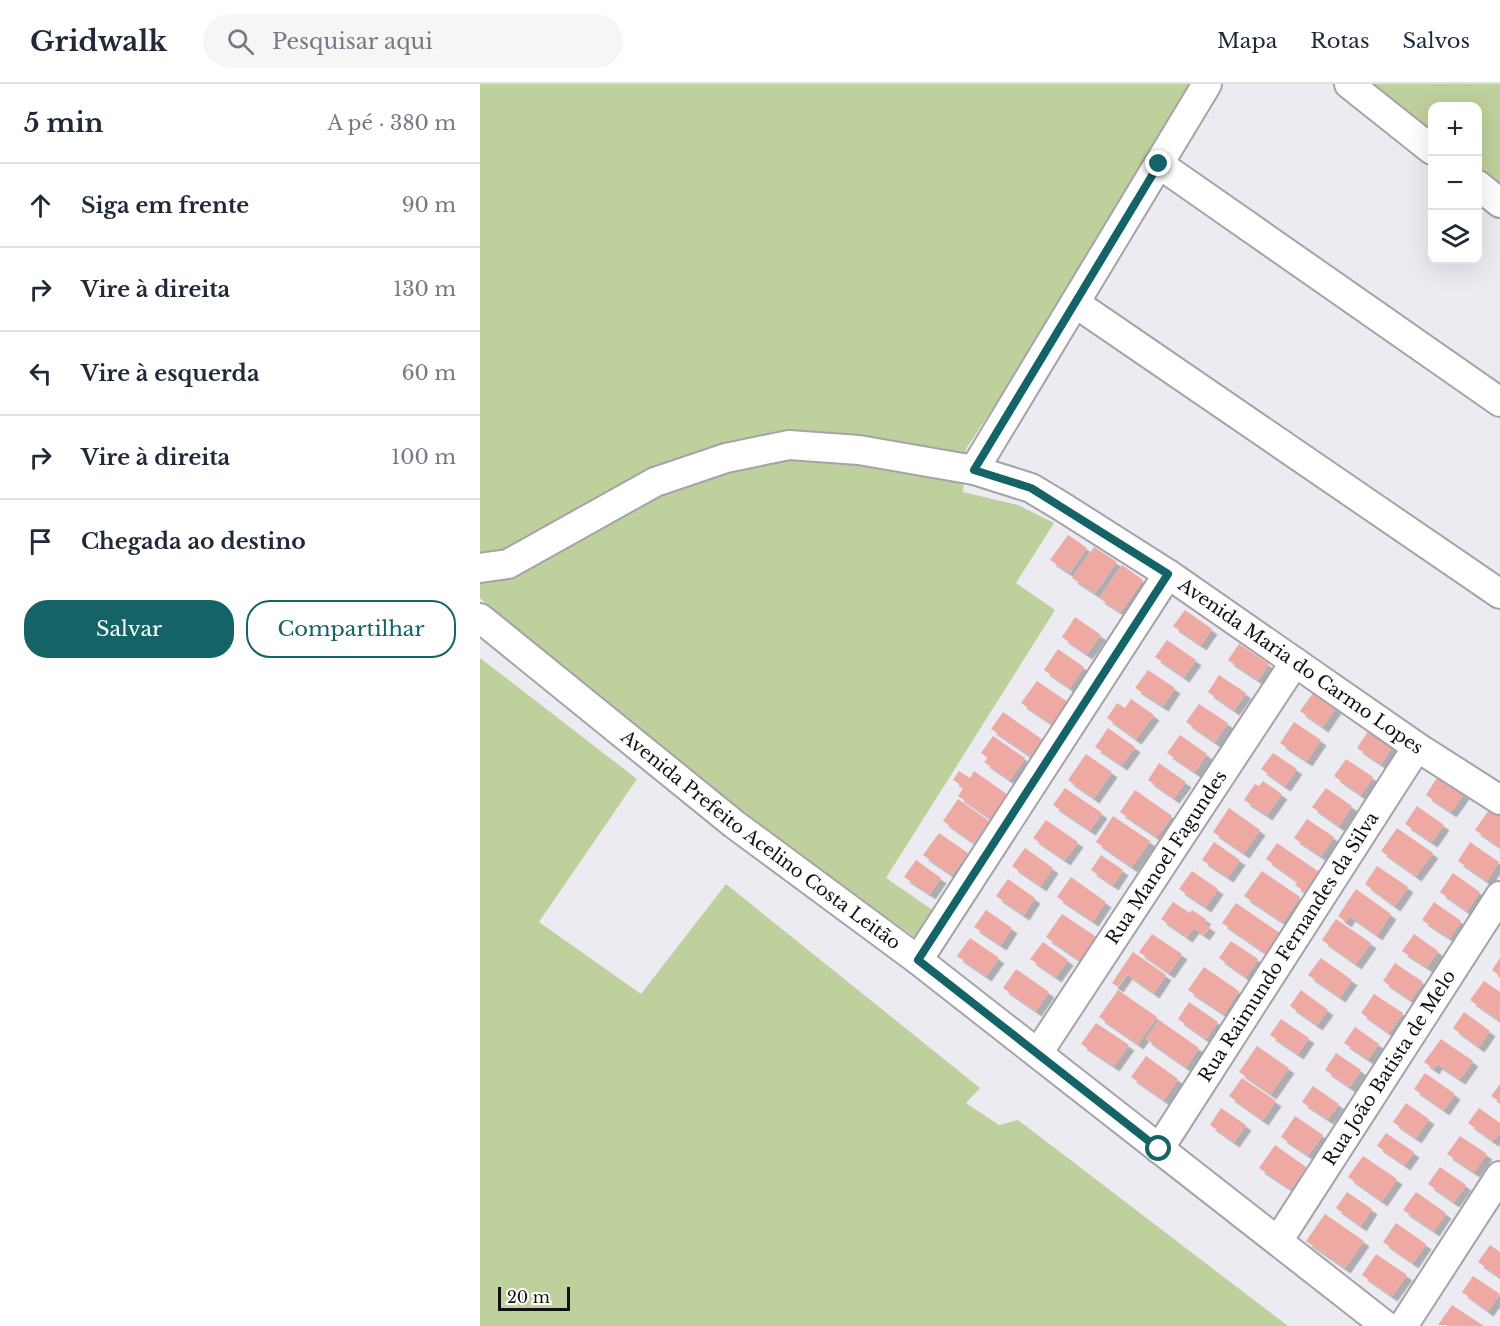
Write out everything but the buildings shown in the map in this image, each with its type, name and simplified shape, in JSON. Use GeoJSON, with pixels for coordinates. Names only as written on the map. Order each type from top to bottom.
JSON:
{"type":"FeatureCollection","features":[{"type":"Feature","properties":{"kind":"street"},"geometry":{"type":"LineString","coordinates":[[974,470],[1207,84]]}},
{"type":"Feature","properties":{"kind":"street"},"geometry":{"type":"LineString","coordinates":[[1349,84],[1428,147]]}},
{"type":"Feature","properties":{"kind":"street"},"geometry":{"type":"LineString","coordinates":[[1159,164],[1500,402]]}},
{"type":"Feature","properties":{"kind":"street"},"geometry":{"type":"LineString","coordinates":[[1482,188],[1500,202]]}},
{"type":"Feature","properties":{"kind":"street"},"geometry":{"type":"LineString","coordinates":[[1075,303],[1500,594]]}},
{"type":"Feature","properties":{"kind":"street","name":"Avenida Maria do Carmo Lopes"},"geometry":{"type":"LineString","coordinates":[[480,568],[508,564],[655,482],[726,458],[789,445],[859,450],[974,470],[1031,488],[1168,574],[1418,747],[1500,800]]}},
{"type":"Feature","properties":{"kind":"street"},"geometry":{"type":"LineString","coordinates":[[918,960],[1168,574]]}},
{"type":"Feature","properties":{"kind":"street","name":"Avenida Prefeito Acelino Costa Leitão"},"geometry":{"type":"LineString","coordinates":[[480,618],[734,824],[918,960],[1386,1326]]}},
{"type":"Feature","properties":{"kind":"street","name":"Rua Manoel Fagundes"},"geometry":{"type":"LineString","coordinates":[[1038,1053],[1295,662]]}},
{"type":"Feature","properties":{"kind":"street","name":"Rua Raimundo Fernandes da Silva"},"geometry":{"type":"LineString","coordinates":[[1159,1149],[1418,747]]}},
{"type":"Feature","properties":{"kind":"street","name":"Rua João Batista de Melo"},"geometry":{"type":"LineString","coordinates":[[1278,1241],[1500,896]]}},
{"type":"Feature","properties":{"kind":"street"},"geometry":{"type":"LineString","coordinates":[[1403,1326],[1500,1176]]}},
{"type":"Feature","properties":{"kind":"green space"},"geometry":{"type":"Polygon","coordinates":[[[480,84],[1205,84],[966,449],[963,492],[1018,505],[1054,523],[1016,583],[1055,610],[886,878],[934,911],[916,938],[621,719],[535,648],[480,598],[480,84]]]}},
{"type":"Feature","properties":{"kind":"green space"},"geometry":{"type":"Polygon","coordinates":[[[1362,84],[1500,84],[1500,190],[1482,175],[1482,102],[1428,102],[1428,135],[1362,84]]]}},
{"type":"Feature","properties":{"kind":"green space"},"geometry":{"type":"Polygon","coordinates":[[[480,658],[637,779],[539,922],[641,994],[726,884],[980,1088],[966,1103],[999,1125],[1018,1120],[1288,1326],[480,1326],[480,658]]]}},
{"type":"Feature","properties":{"kind":"route"},"geometry":{"type":"LineString","coordinates":[[1159,164],[974,470],[1031,488],[1168,574],[918,960],[1159,1149]]}}]}
